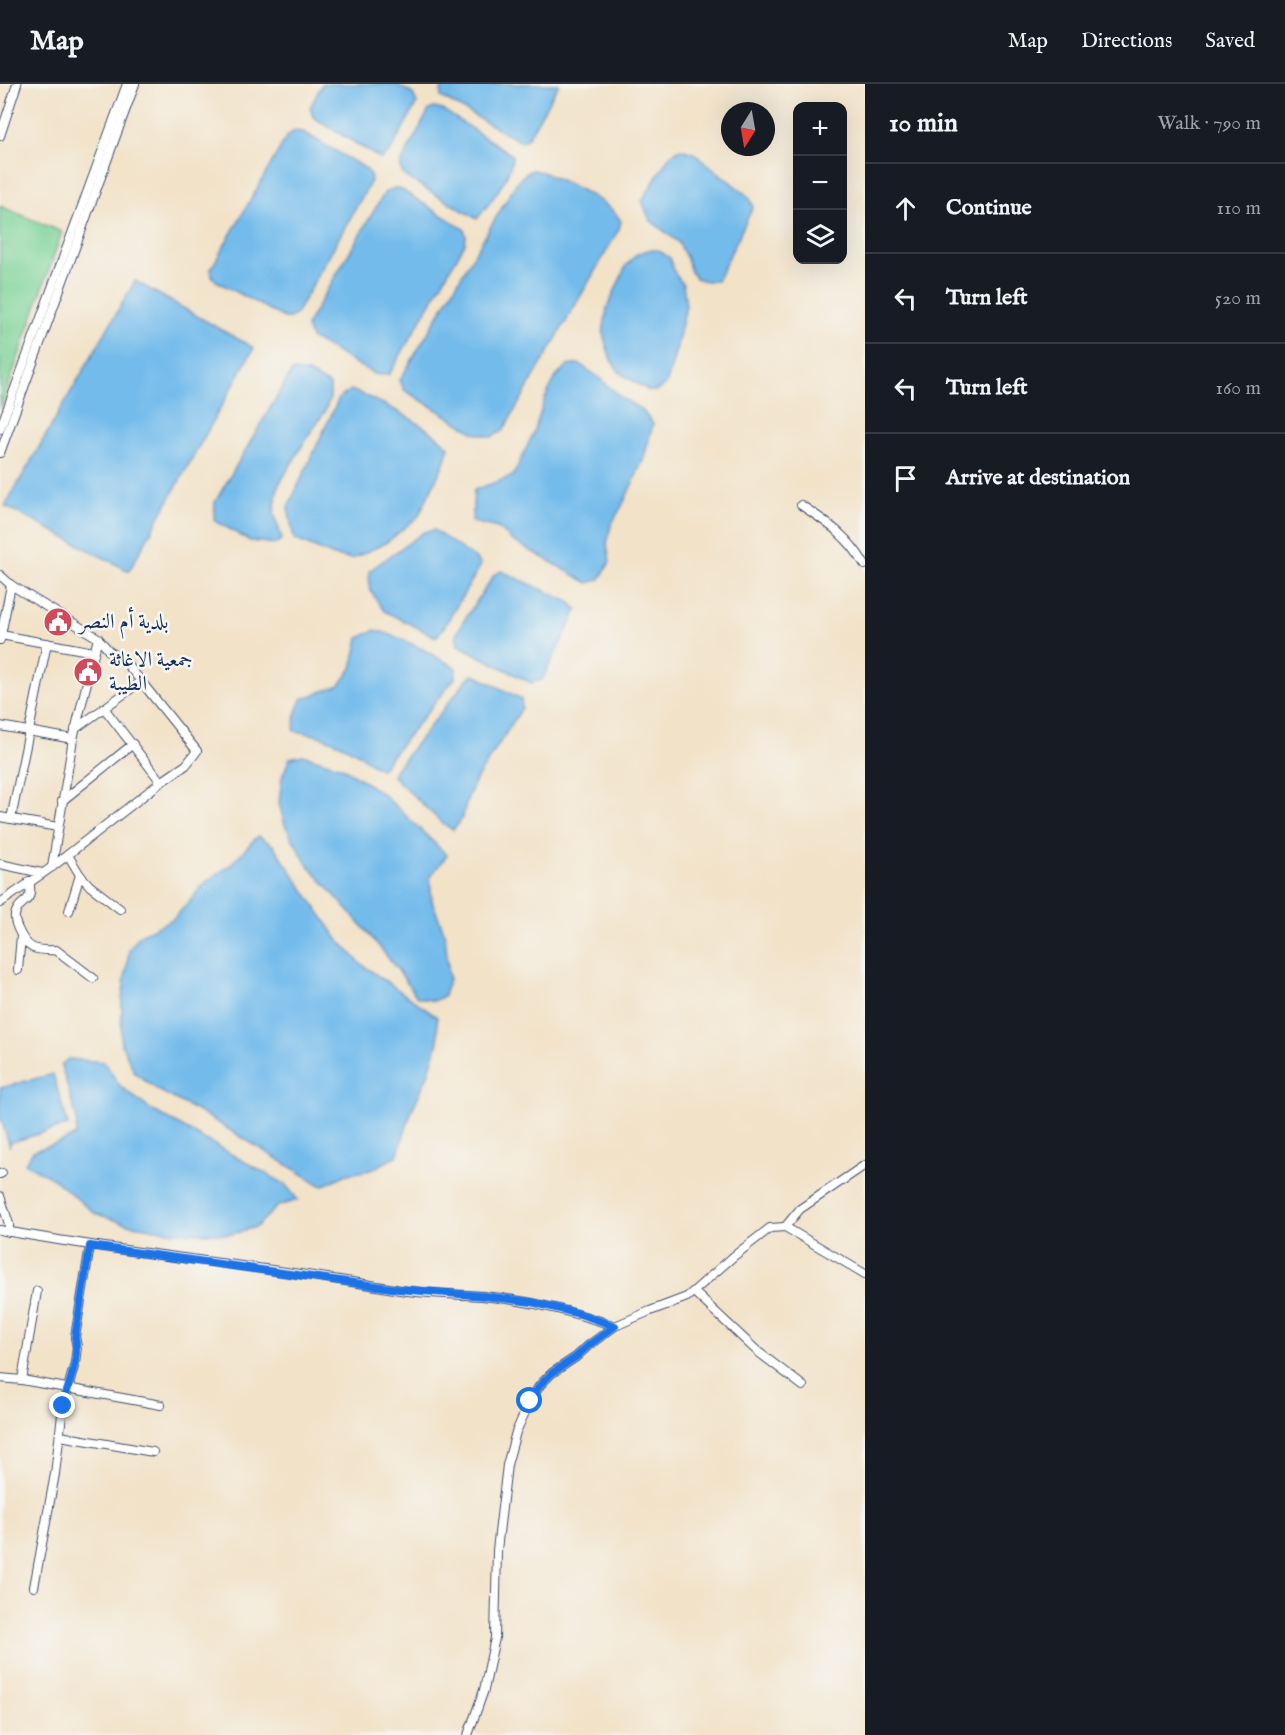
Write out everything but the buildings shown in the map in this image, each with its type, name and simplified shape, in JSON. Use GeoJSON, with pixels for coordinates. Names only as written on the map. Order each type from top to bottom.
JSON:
{"type":"FeatureCollection","features":[{"type":"Feature","properties":{"kind":"street"},"geometry":{"type":"LineString","coordinates":[[0,136],[17,84]]}},
{"type":"Feature","properties":{"kind":"street"},"geometry":{"type":"LineString","coordinates":[[0,429],[127,84]]}},
{"type":"Feature","properties":{"kind":"street"},"geometry":{"type":"LineString","coordinates":[[0,453],[135,84]]}},
{"type":"Feature","properties":{"kind":"street"},"geometry":{"type":"LineString","coordinates":[[801,505],[830,523],[856,550],[865,566]]}},
{"type":"Feature","properties":{"kind":"street"},"geometry":{"type":"LineString","coordinates":[[0,903],[52,867],[186,765],[192,760],[196,751],[123,659],[110,652],[98,638],[1,577]]}},
{"type":"Feature","properties":{"kind":"street"},"geometry":{"type":"LineString","coordinates":[[11,585],[1,633],[94,652]]}},
{"type":"Feature","properties":{"kind":"street"},"geometry":{"type":"LineString","coordinates":[[52,867],[75,729],[98,638]]}},
{"type":"Feature","properties":{"kind":"street"},"geometry":{"type":"LineString","coordinates":[[10,819],[47,643]]}},
{"type":"Feature","properties":{"kind":"street"},"geometry":{"type":"LineString","coordinates":[[75,729],[142,681]]}},
{"type":"Feature","properties":{"kind":"street"},"geometry":{"type":"LineString","coordinates":[[104,708],[161,782]]}},
{"type":"Feature","properties":{"kind":"street"},"geometry":{"type":"LineString","coordinates":[[0,726],[73,739]]}},
{"type":"Feature","properties":{"kind":"street"},"geometry":{"type":"LineString","coordinates":[[62,801],[133,744]]}},
{"type":"Feature","properties":{"kind":"street"},"geometry":{"type":"LineString","coordinates":[[0,816],[58,828]]}},
{"type":"Feature","properties":{"kind":"street"},"geometry":{"type":"LineString","coordinates":[[68,855],[90,886],[120,909]]}},
{"type":"Feature","properties":{"kind":"street"},"geometry":{"type":"LineString","coordinates":[[0,864],[42,873]]}},
{"type":"Feature","properties":{"kind":"street"},"geometry":{"type":"LineString","coordinates":[[69,911],[80,875]]}},
{"type":"Feature","properties":{"kind":"street"},"geometry":{"type":"LineString","coordinates":[[29,881],[32,893],[19,907],[15,916],[21,936],[28,946],[40,951],[56,950],[93,978]]}},
{"type":"Feature","properties":{"kind":"street"},"geometry":{"type":"LineString","coordinates":[[18,970],[21,936]]}},
{"type":"Feature","properties":{"kind":"street"},"geometry":{"type":"LineString","coordinates":[[784,1227],[800,1209],[865,1165]]}},
{"type":"Feature","properties":{"kind":"street"},"geometry":{"type":"LineString","coordinates":[[0,1196],[9,1224],[9,1232]]}},
{"type":"Feature","properties":{"kind":"street"},"geometry":{"type":"LineString","coordinates":[[468,1735],[484,1690],[495,1638],[497,1550],[507,1465],[516,1432],[540,1385],[552,1373],[615,1326],[687,1297],[770,1228],[784,1227],[865,1274]]}},
{"type":"Feature","properties":{"kind":"street"},"geometry":{"type":"LineString","coordinates":[[0,1230],[90,1246],[398,1289],[532,1302],[580,1314],[615,1326]]}},
{"type":"Feature","properties":{"kind":"street"},"geometry":{"type":"LineString","coordinates":[[34,1587],[49,1515],[67,1389],[76,1355],[75,1337],[90,1246]]}},
{"type":"Feature","properties":{"kind":"street"},"geometry":{"type":"LineString","coordinates":[[22,1380],[37,1291]]}},
{"type":"Feature","properties":{"kind":"street"},"geometry":{"type":"LineString","coordinates":[[694,1292],[757,1351],[803,1386]]}},
{"type":"Feature","properties":{"kind":"street"},"geometry":{"type":"LineString","coordinates":[[0,1378],[161,1405]]}},
{"type":"Feature","properties":{"kind":"street"},"geometry":{"type":"LineString","coordinates":[[60,1436],[153,1452]]}},
{"type":"Feature","properties":{"kind":"green space"},"geometry":{"type":"Polygon","coordinates":[[[0,206],[62,232],[0,410],[0,206]]]}},
{"type":"Feature","properties":{"kind":"water"},"geometry":{"type":"Polygon","coordinates":[[[322,84],[396,84],[413,94],[417,103],[390,152],[381,159],[313,117],[310,108],[322,84]]]}},
{"type":"Feature","properties":{"kind":"water"},"geometry":{"type":"Polygon","coordinates":[[[445,84],[559,84],[527,139],[521,142],[441,97],[441,90],[445,84]]]}},
{"type":"Feature","properties":{"kind":"water"},"geometry":{"type":"Polygon","coordinates":[[[434,108],[443,110],[512,155],[505,180],[477,219],[404,176],[401,169],[401,163],[429,110],[434,108]]]}},
{"type":"Feature","properties":{"kind":"water"},"geometry":{"type":"Polygon","coordinates":[[[294,131],[303,132],[365,168],[370,174],[371,181],[296,314],[290,318],[284,318],[216,281],[211,269],[287,136],[294,131]]]}},
{"type":"Feature","properties":{"kind":"water"},"geometry":{"type":"Polygon","coordinates":[[[680,149],[694,153],[749,197],[753,207],[717,281],[696,278],[678,242],[650,220],[642,201],[670,155],[680,149]]]}},
{"type":"Feature","properties":{"kind":"water"},"geometry":{"type":"Polygon","coordinates":[[[532,170],[542,172],[597,199],[615,213],[621,221],[619,229],[503,431],[492,437],[475,433],[404,390],[400,380],[517,182],[532,170]]]}},
{"type":"Feature","properties":{"kind":"water"},"geometry":{"type":"Polygon","coordinates":[[[395,188],[402,190],[464,229],[466,236],[465,243],[393,368],[389,374],[383,375],[374,374],[311,338],[306,326],[385,192],[395,188]]]}},
{"type":"Feature","properties":{"kind":"water"},"geometry":{"type":"Polygon","coordinates":[[[648,250],[658,250],[670,258],[675,274],[683,284],[686,306],[666,385],[656,391],[649,391],[620,373],[611,360],[603,334],[607,308],[626,266],[637,254],[648,250]]]}},
{"type":"Feature","properties":{"kind":"water"},"geometry":{"type":"Polygon","coordinates":[[[135,281],[254,348],[129,571],[5,506],[135,281]]]}},
{"type":"Feature","properties":{"kind":"water"},"geometry":{"type":"Polygon","coordinates":[[[579,364],[622,398],[642,410],[653,424],[644,458],[611,525],[607,544],[610,562],[600,579],[588,583],[513,541],[498,528],[472,522],[474,490],[513,476],[556,377],[567,366],[579,364]]]}},
{"type":"Feature","properties":{"kind":"water"},"geometry":{"type":"Polygon","coordinates":[[[292,371],[308,373],[330,385],[330,398],[324,413],[278,486],[274,513],[282,539],[276,544],[250,541],[214,520],[215,502],[292,371]]]}},
{"type":"Feature","properties":{"kind":"water"},"geometry":{"type":"Polygon","coordinates":[[[351,390],[403,414],[429,430],[449,447],[444,463],[418,517],[387,542],[352,559],[334,556],[294,539],[288,507],[339,398],[351,390]]]}},
{"type":"Feature","properties":{"kind":"water"},"geometry":{"type":"Polygon","coordinates":[[[434,530],[476,559],[481,565],[436,637],[384,611],[370,590],[369,571],[424,532],[434,530]]]}},
{"type":"Feature","properties":{"kind":"water"},"geometry":{"type":"Polygon","coordinates":[[[501,571],[570,602],[577,610],[542,680],[531,683],[458,645],[456,635],[463,622],[494,575],[501,571]]]}},
{"type":"Feature","properties":{"kind":"water"},"geometry":{"type":"Polygon","coordinates":[[[375,630],[427,651],[456,668],[455,678],[381,769],[357,753],[334,742],[319,736],[294,731],[295,716],[302,699],[340,685],[352,668],[359,638],[375,630]]]}},
{"type":"Feature","properties":{"kind":"water"},"geometry":{"type":"Polygon","coordinates":[[[475,675],[521,699],[522,708],[477,778],[468,797],[462,819],[453,830],[443,824],[393,776],[396,769],[469,677],[475,675]]]}},
{"type":"Feature","properties":{"kind":"water"},"geometry":{"type":"Polygon","coordinates":[[[303,755],[342,767],[383,794],[447,855],[430,877],[432,901],[445,934],[449,979],[444,996],[434,1001],[417,997],[369,934],[307,864],[285,825],[279,803],[282,777],[290,758],[303,755]]]}},
{"type":"Feature","properties":{"kind":"water"},"geometry":{"type":"Polygon","coordinates":[[[258,836],[273,845],[337,938],[360,963],[437,1017],[438,1042],[397,1156],[371,1170],[347,1174],[322,1186],[210,1118],[158,1090],[135,1073],[121,1043],[122,999],[129,950],[140,935],[173,919],[202,885],[230,865],[258,836]]]}},
{"type":"Feature","properties":{"kind":"water"},"geometry":{"type":"Polygon","coordinates":[[[68,1059],[104,1062],[120,1086],[150,1109],[285,1184],[298,1200],[278,1206],[256,1227],[232,1234],[174,1232],[127,1224],[94,1213],[55,1180],[25,1163],[33,1151],[76,1135],[77,1119],[61,1065],[68,1059]]]}},
{"type":"Feature","properties":{"kind":"water"},"geometry":{"type":"Polygon","coordinates":[[[53,1074],[68,1125],[9,1143],[10,1147],[0,1116],[0,1088],[53,1074]]]}},
{"type":"Feature","properties":{"kind":"place","name":"بلدية أم النصر"},"geometry":{"type":"Point","coordinates":[58,622]}},
{"type":"Feature","properties":{"kind":"place","name":"جمعية الاغاثة الطيبة"},"geometry":{"type":"Point","coordinates":[88,672]}},
{"type":"Feature","properties":{"kind":"route"},"geometry":{"type":"LineString","coordinates":[[63,1406],[75,1364],[77,1347],[75,1337],[90,1246],[398,1289],[532,1302],[580,1314],[615,1326],[552,1373],[540,1385],[530,1401]]}}]}
